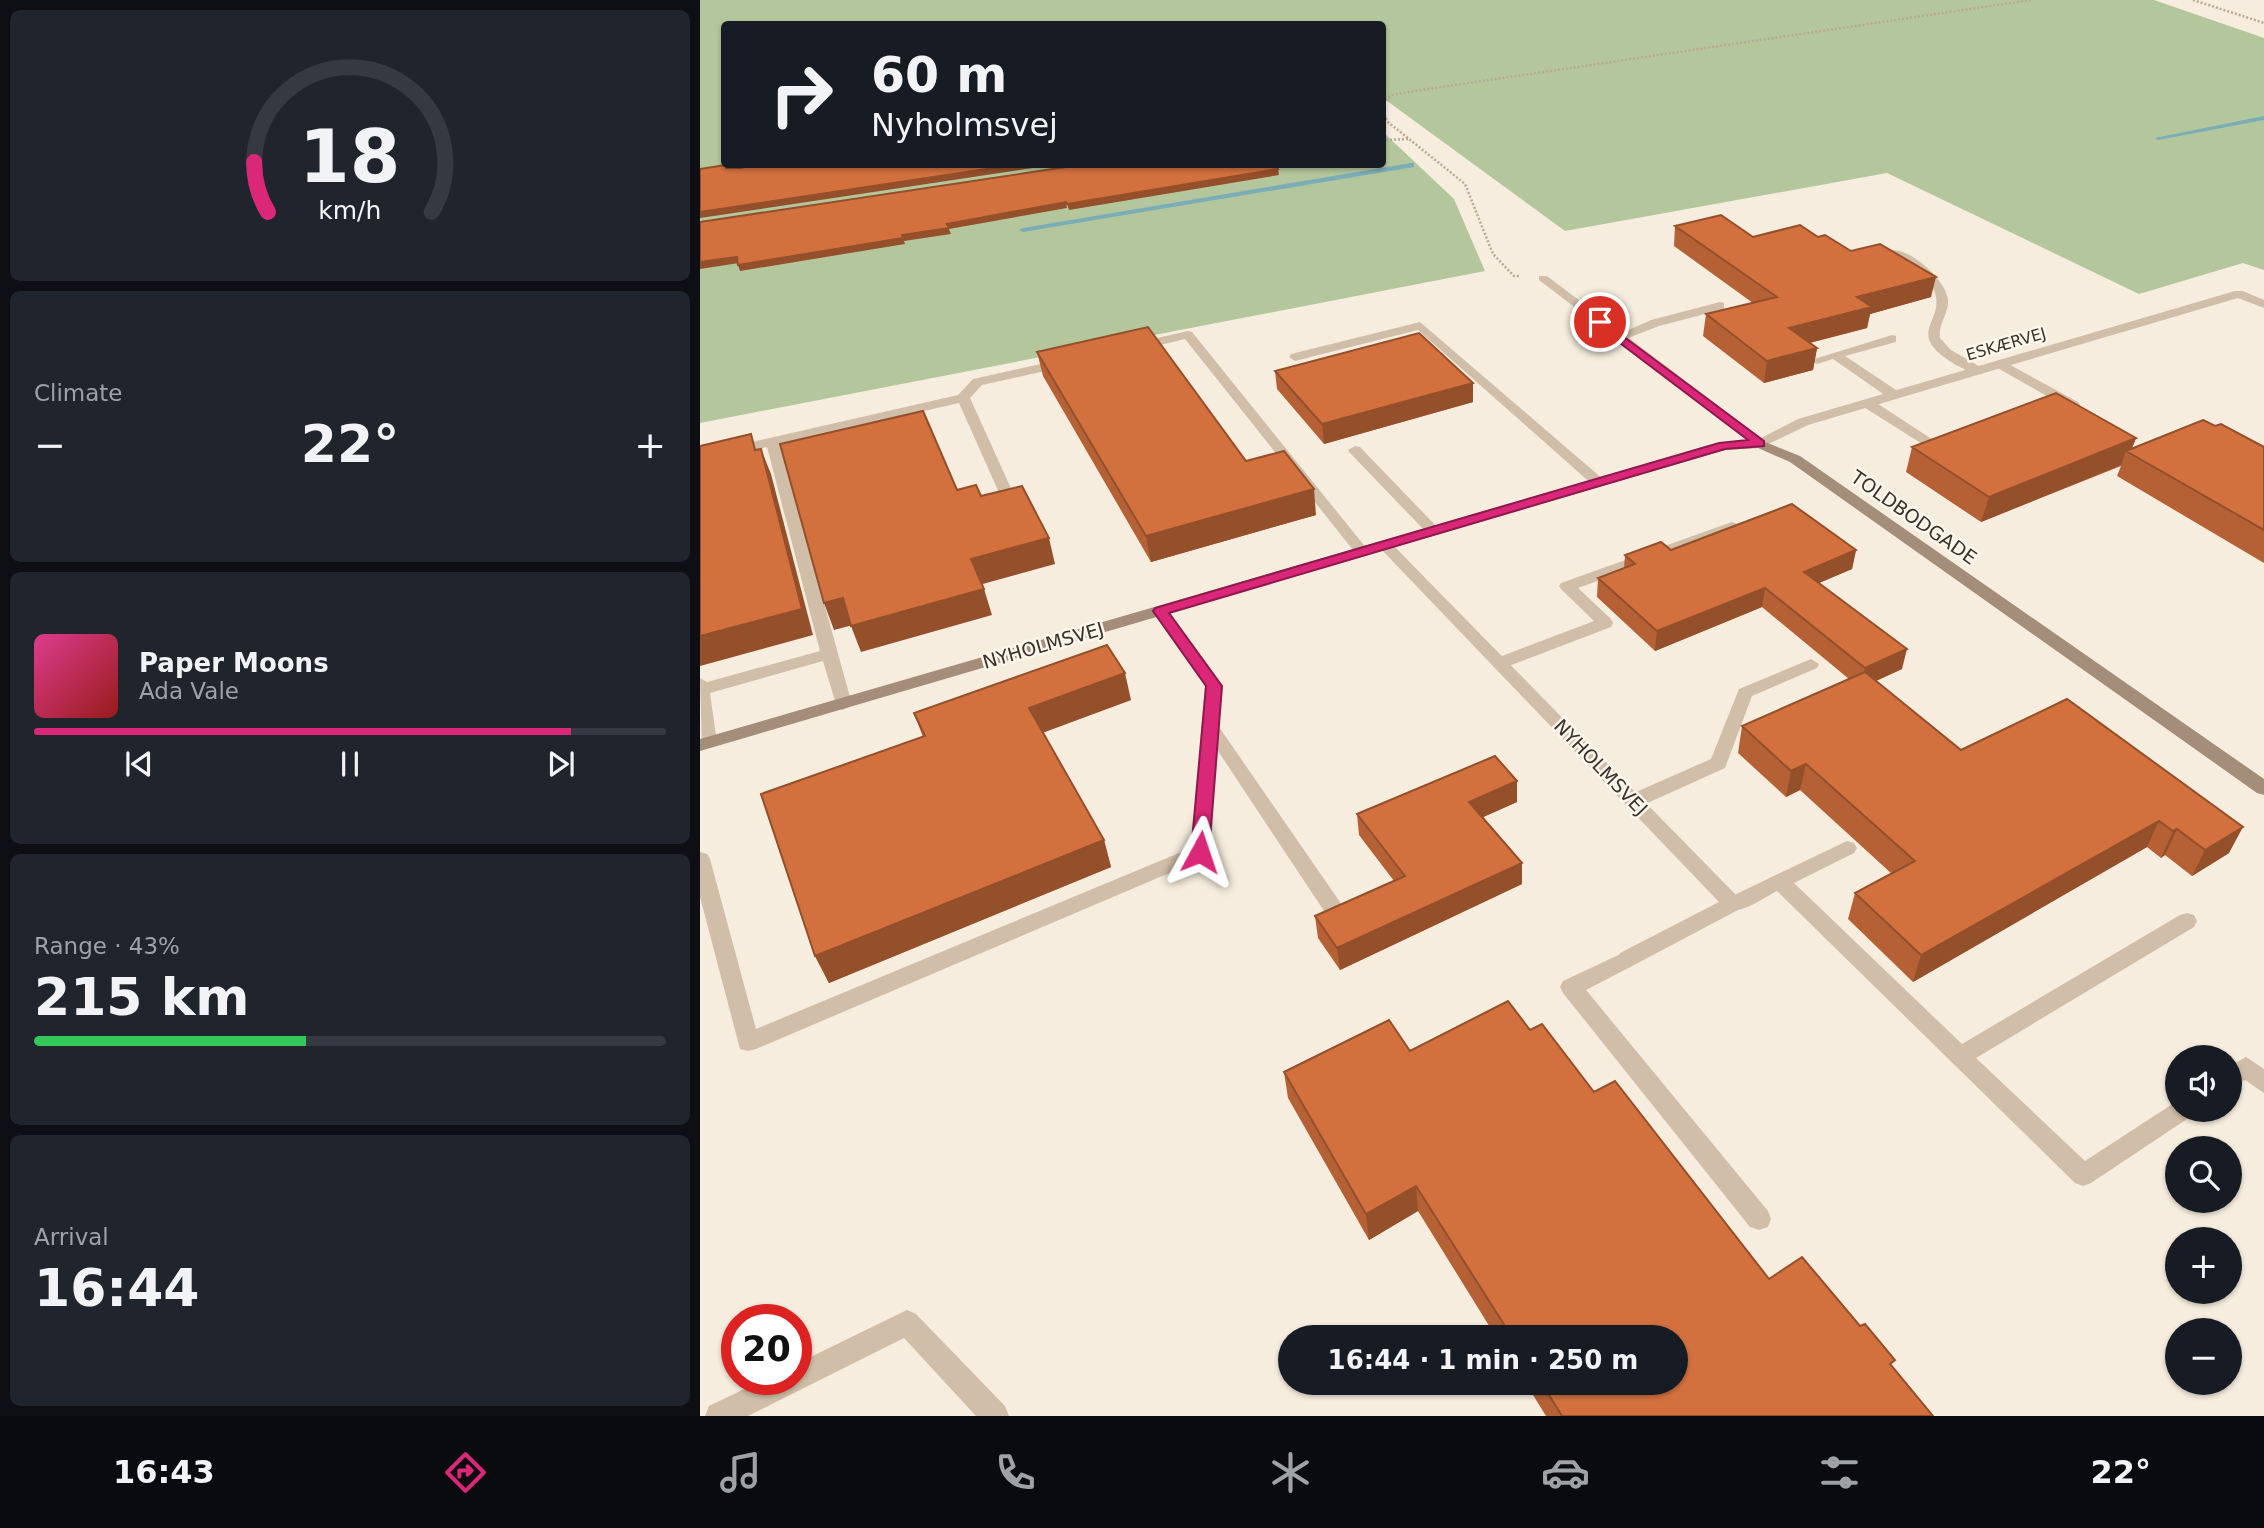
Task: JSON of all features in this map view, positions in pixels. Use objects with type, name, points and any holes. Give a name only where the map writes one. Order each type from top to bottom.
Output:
[{"type":"street","points":[[1896,252],[1923,270],[1940,290],[1943,300],[1933,330],[1935,340],[1942,349],[1977,371]]},
{"type":"street","name":"TOLDBODGADE","points":[[1543,278],[1760,444],[1796,459],[2264,788]]},
{"type":"street","name":"ESKÆRVEJ","points":[[1760,444],[1803,422],[2239,294],[2264,304]]},
{"type":"street","points":[[1619,337],[1655,323],[1720,306]]},
{"type":"street","points":[[1296,357],[1420,326],[1599,482]]},
{"type":"street","points":[[1123,349],[1188,335],[1362,552]]},
{"type":"street","points":[[1817,360],[1892,339]]},
{"type":"street","points":[[1836,355],[1894,395]]},
{"type":"street","points":[[700,458],[963,398],[978,382],[1083,358]]},
{"type":"street","points":[[2001,364],[2085,412]]},
{"type":"street","points":[[963,398],[1007,495]]},
{"type":"street","points":[[1867,403],[1940,449]]},
{"type":"street","points":[[772,441],[843,704]]},
{"type":"street","name":"NYHOLMSVEJ","points":[[704,744],[1724,446],[1760,444]]},
{"type":"street","points":[[1355,450],[1433,531]]},
{"type":"street","points":[[1500,663],[1605,624],[1567,586],[1732,527]]},
{"type":"street","name":"NYHOLMSVEJ","points":[[1385,545],[1734,904]]},
{"type":"street","points":[[700,859],[748,1042],[1200,852],[1214,686],[1160,611]]},
{"type":"street","points":[[700,690],[829,654]]},
{"type":"street","points":[[1634,802],[1719,763],[1745,693],[1811,664]]},
{"type":"street","points":[[700,684],[704,744]]},
{"type":"street","points":[[1211,728],[1335,911]]},
{"type":"street","points":[[1759,1219],[1571,987],[1847,848]]},
{"type":"street","points":[[1779,881],[2082,1175],[2165,1121]]},
{"type":"street","points":[[1960,1056],[2187,921]]},
{"type":"street","points":[[2242,1070],[2246,1067],[2264,1083]]},
{"type":"street","points":[[812,1370],[907,1323],[995,1416]]},
{"type":"street","points":[[719,1416],[761,1395]]},
{"type":"path","points":[[1386,99],[1392,95],[1408,92],[2031,0]]},
{"type":"path","points":[[2193,0],[2264,23]]},
{"type":"path","points":[[1386,118],[1465,184],[1493,254],[1514,276],[1543,278]]},
{"type":"path","points":[[1386,139],[1410,139]]},
{"type":"green space","points":[[700,0],[2154,0],[2264,38],[2264,270],[2243,263],[2139,294],[1887,173],[1565,231],[1386,100],[1386,21],[721,21],[721,168],[754,168],[700,174]]},
{"type":"green space","points":[[1386,135],[1454,199],[1485,271],[700,423],[700,176],[763,168],[1386,168]]},
{"type":"building","points":[[721,166],[726,168],[993,168],[700,212],[700,169]]},
{"type":"building","points":[[1059,168],[1278,169],[1067,204],[1066,202],[947,224],[949,228],[902,235],[903,238],[738,265],[737,257],[700,262],[700,222]]},
{"type":"building","points":[[1721,215],[1753,237],[1800,225],[1818,237],[1825,235],[1851,251],[1880,244],[1936,277],[1857,297],[1872,307],[1789,328],[1817,348],[1767,361],[1706,314],[1777,297],[1675,226]]},
{"type":"building","points":[[1148,327],[1246,461],[1284,451],[1314,489],[1146,536],[1037,352]]},
{"type":"building","points":[[1419,333],[1473,383],[1322,424],[1275,371]]},
{"type":"building","points":[[2056,393],[2136,438],[1989,497],[1912,447]]},
{"type":"building","points":[[923,411],[957,490],[976,485],[981,496],[1022,486],[1049,538],[971,559],[984,589],[851,626],[843,598],[824,603],[780,444]]},
{"type":"building","points":[[2203,420],[2215,426],[2221,424],[2264,447],[2264,530],[2126,451]]},
{"type":"building","points":[[751,434],[755,450],[761,449],[802,609],[700,636],[700,446]]},
{"type":"building","points":[[1792,504],[1856,550],[1804,572],[1907,649],[1865,668],[1765,588],[1657,631],[1598,578],[1635,564],[1625,555],[1661,542],[1671,550]]},
{"type":"building","points":[[1107,645],[1125,673],[1029,708],[1104,840],[815,956],[761,794],[925,736],[914,713]]},
{"type":"building","points":[[1865,672],[1961,750],[2067,699],[2243,827],[2205,850],[2177,829],[2173,831],[2159,821],[1921,955],[1855,893],[1915,861],[1806,764],[1791,771],[1742,726]]},
{"type":"building","points":[[1495,756],[1517,781],[1469,802],[1522,863],[1337,948],[1315,916],[1405,876],[1357,814]]},
{"type":"building","points":[[1508,1001],[1530,1030],[1542,1024],[1594,1092],[1615,1081],[1769,1279],[1802,1257],[1860,1326],[1865,1324],[1895,1360],[1890,1364],[1933,1416],[1562,1416],[1549,1395],[1688,1395],[1688,1325],[1504,1325],[1416,1186],[1366,1214],[1284,1072],[1389,1020],[1410,1051]]},
{"type":"waterway","points":[[2158,138],[2264,118]]},
{"type":"waterway","points":[[1023,230],[1411,165]]},
{"type":"route","points":[[1200,852],[1214,686],[1160,611],[1724,446],[1760,444],[1600,322]]}]
